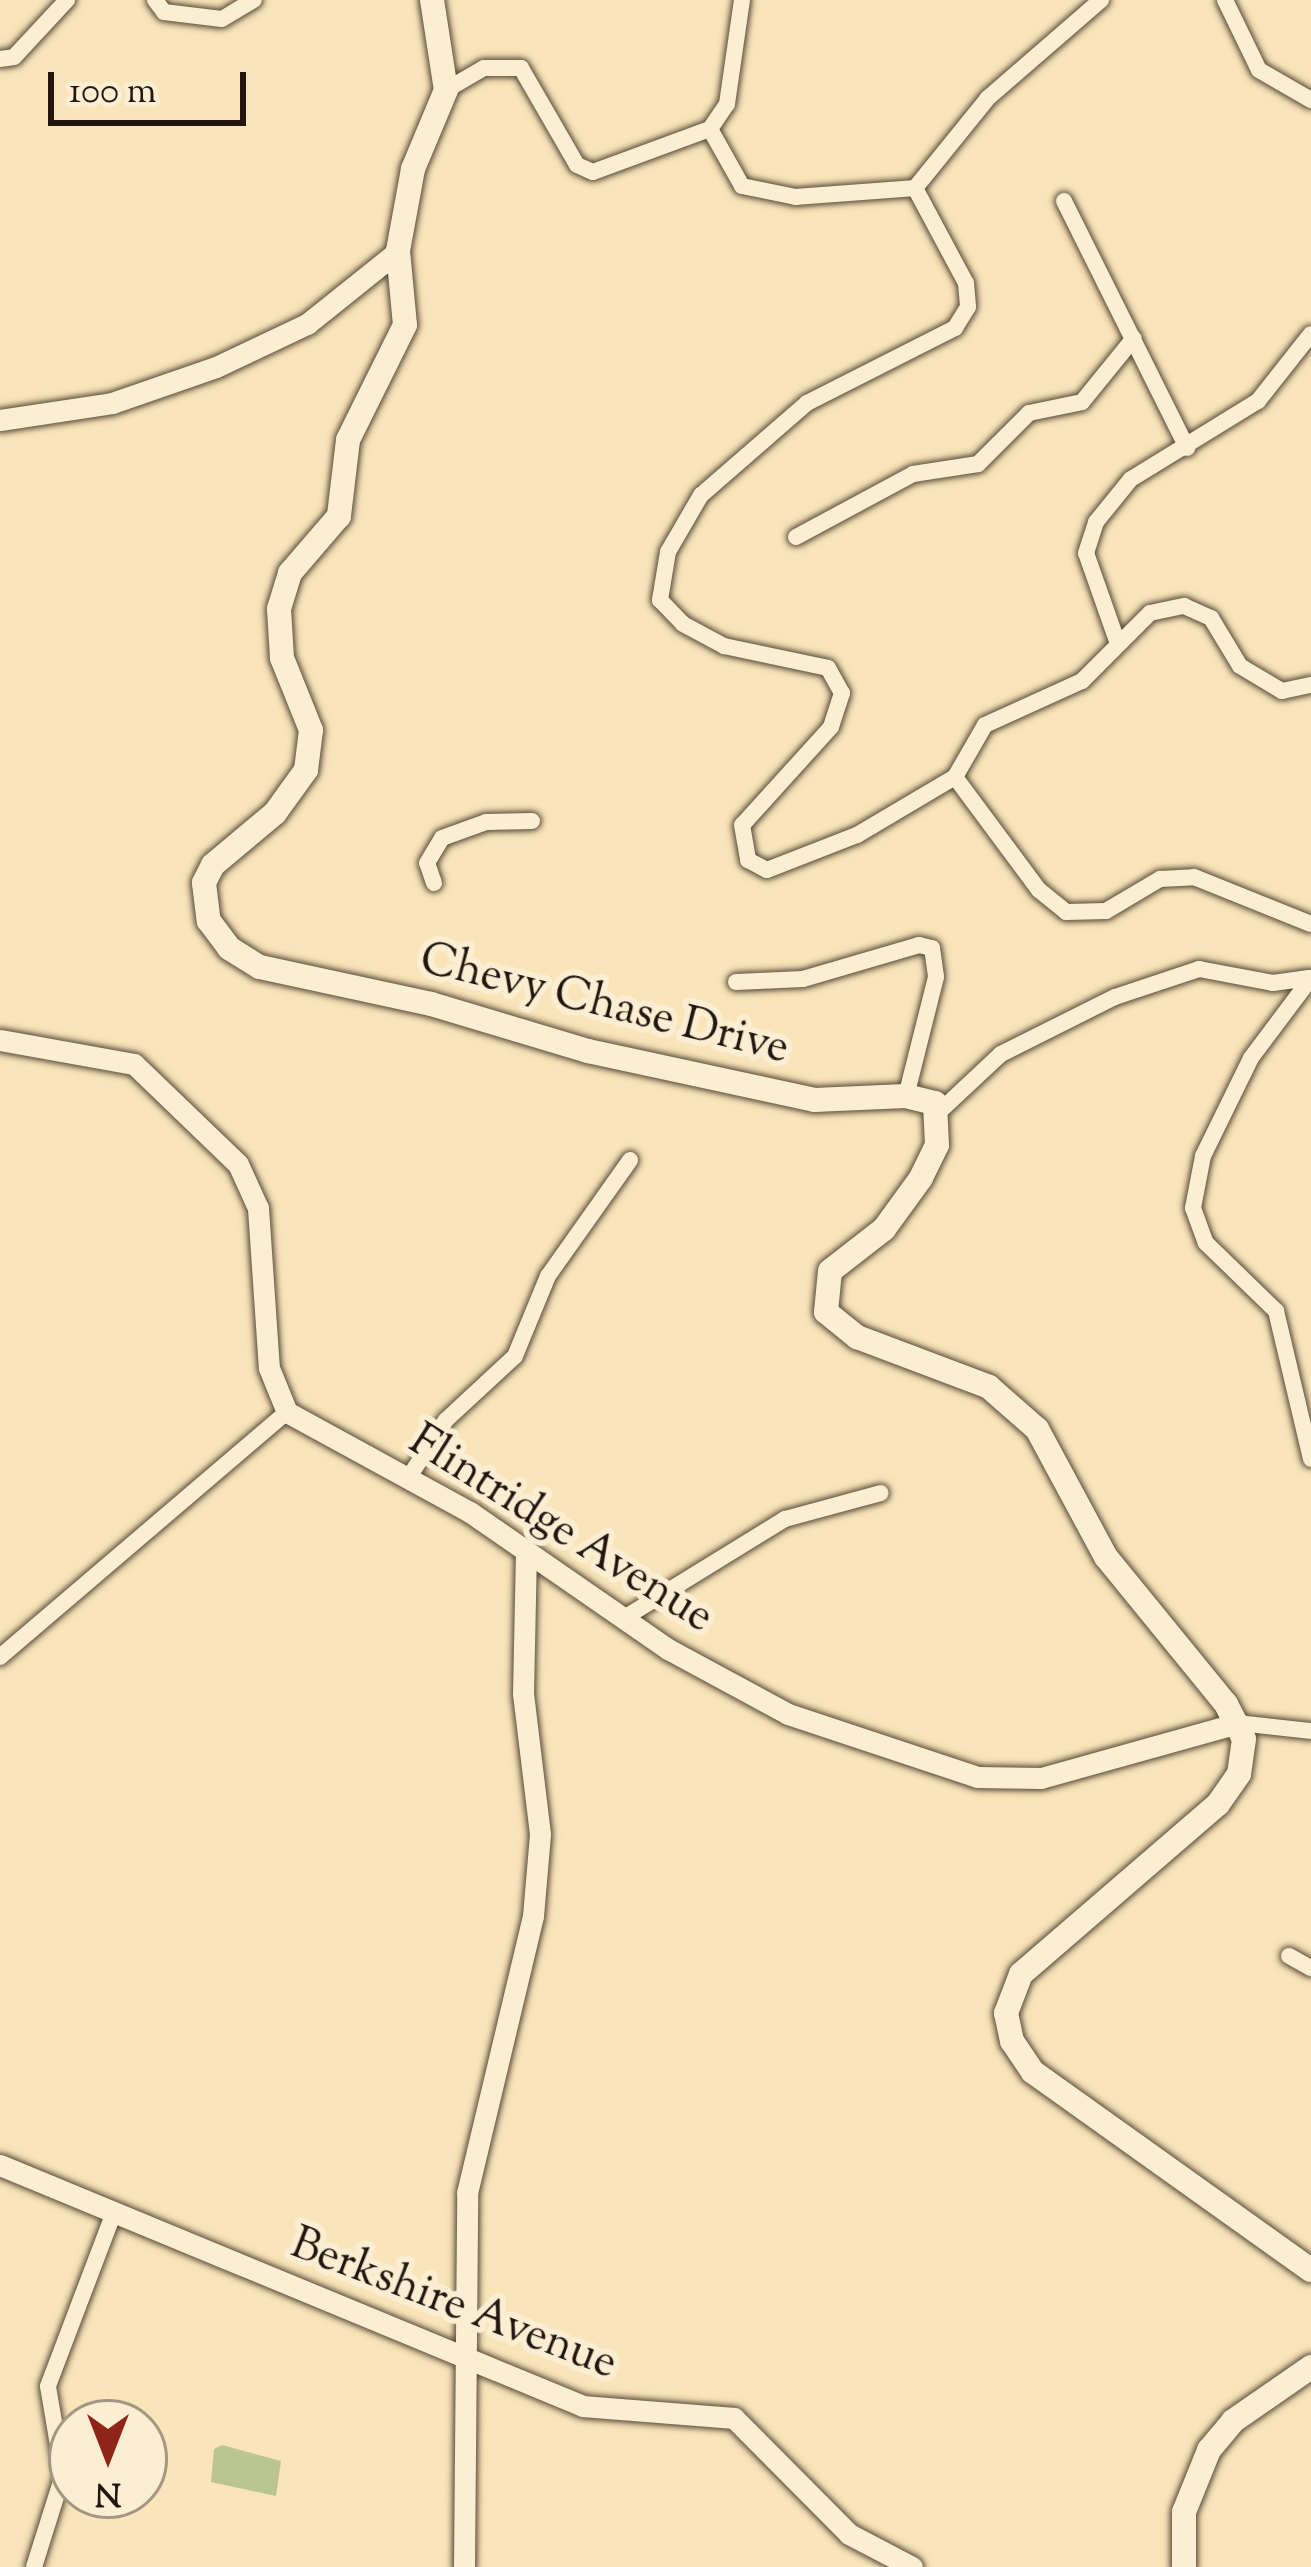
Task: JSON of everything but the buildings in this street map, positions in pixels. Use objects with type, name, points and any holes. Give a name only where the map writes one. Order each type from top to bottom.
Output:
[{"type":"main road","points":[[432,0],[446,90]]},
{"type":"main road","name":"Chevy Chase Drive","points":[[446,90],[413,169],[398,251],[403,290],[399,346],[348,440],[339,516],[290,573],[279,609],[282,658],[310,730],[306,770],[275,813],[213,865],[204,883],[209,921],[229,948],[260,967],[431,1004],[588,1052],[814,1100],[923,1097],[939,1112]]},
{"type":"main road","points":[[939,1112],[937,1144],[904,1205],[830,1271],[826,1312],[857,1337],[988,1388],[1037,1429],[1106,1557],[1238,1723],[1244,1758],[1218,1804],[1021,1974],[1006,2022],[1033,2072],[1311,2270]]},
{"type":"main road","points":[[1184,2567],[1184,2512],[1209,2450],[1233,2421],[1311,2367]]},
{"type":"street","points":[[0,59],[14,57],[67,0]]},
{"type":"street","points":[[155,0],[164,12],[222,19],[254,0]]},
{"type":"street","points":[[446,90],[484,68],[521,68],[577,165],[593,172],[710,129],[727,104],[742,0]]},
{"type":"street","points":[[710,129],[742,185],[796,197],[915,188],[988,98],[1101,0]]},
{"type":"street","points":[[1225,0],[1259,70],[1311,100]]},
{"type":"street","points":[[915,188],[966,283],[968,307],[955,328],[807,403],[700,495],[668,552],[660,600],[683,624],[724,646],[828,668],[842,693],[831,727],[742,825],[748,860],[767,870],[857,835],[955,777],[985,725],[1082,681],[1150,613],[1184,605],[1211,618],[1240,666],[1282,692],[1311,685]]},
{"type":"street","points":[[1064,200],[1187,448]]},
{"type":"street","points":[[0,420],[112,403],[216,368],[307,325],[365,273],[398,251]]},
{"type":"street","points":[[365,273],[403,290]]},
{"type":"street","points":[[1117,641],[1086,554],[1096,522],[1131,479],[1258,401],[1311,334]]},
{"type":"street","points":[[796,537],[913,474],[978,464],[1029,413],[1082,402],[1134,338]]},
{"type":"street","points":[[955,777],[1039,890],[1066,911],[1106,910],[1160,879],[1194,877],[1311,924]]},
{"type":"street","points":[[434,884],[427,863],[442,838],[485,822],[532,821]]},
{"type":"street","points":[[736,982],[803,979],[919,945],[932,948],[936,977],[906,1096]]},
{"type":"street","points":[[939,1112],[1000,1054],[1115,997],[1199,969],[1273,983],[1311,978]]},
{"type":"street","points":[[1311,978],[1251,1058],[1203,1156],[1193,1208],[1206,1243],[1276,1311],[1311,1459]]},
{"type":"street","points":[[0,1040],[134,1064],[238,1165],[258,1208],[269,1368],[287,1412],[0,1657]]},
{"type":"street","points":[[409,1477],[446,1420],[515,1356],[548,1276],[630,1160]]},
{"type":"street","name":"Flintridge Avenue","points":[[287,1412],[409,1477],[624,1618],[788,1714],[977,1777],[1041,1778],[1238,1723],[1311,1731]]},
{"type":"street","points":[[624,1618],[785,1519],[881,1493]]},
{"type":"street","points":[[464,2567],[467,2193],[533,1916],[540,1834],[523,1694],[526,1551]]},
{"type":"street","points":[[1289,1956],[1311,1968]]},
{"type":"street","name":"Berkshire Avenue","points":[[0,2165],[596,2410],[734,2418],[817,2506],[902,2566]]},
{"type":"street","points":[[34,2567],[63,2475],[48,2386],[115,2212]]},
{"type":"green space","points":[[222,2445],[281,2461],[276,2496],[211,2482],[214,2449]]}]
